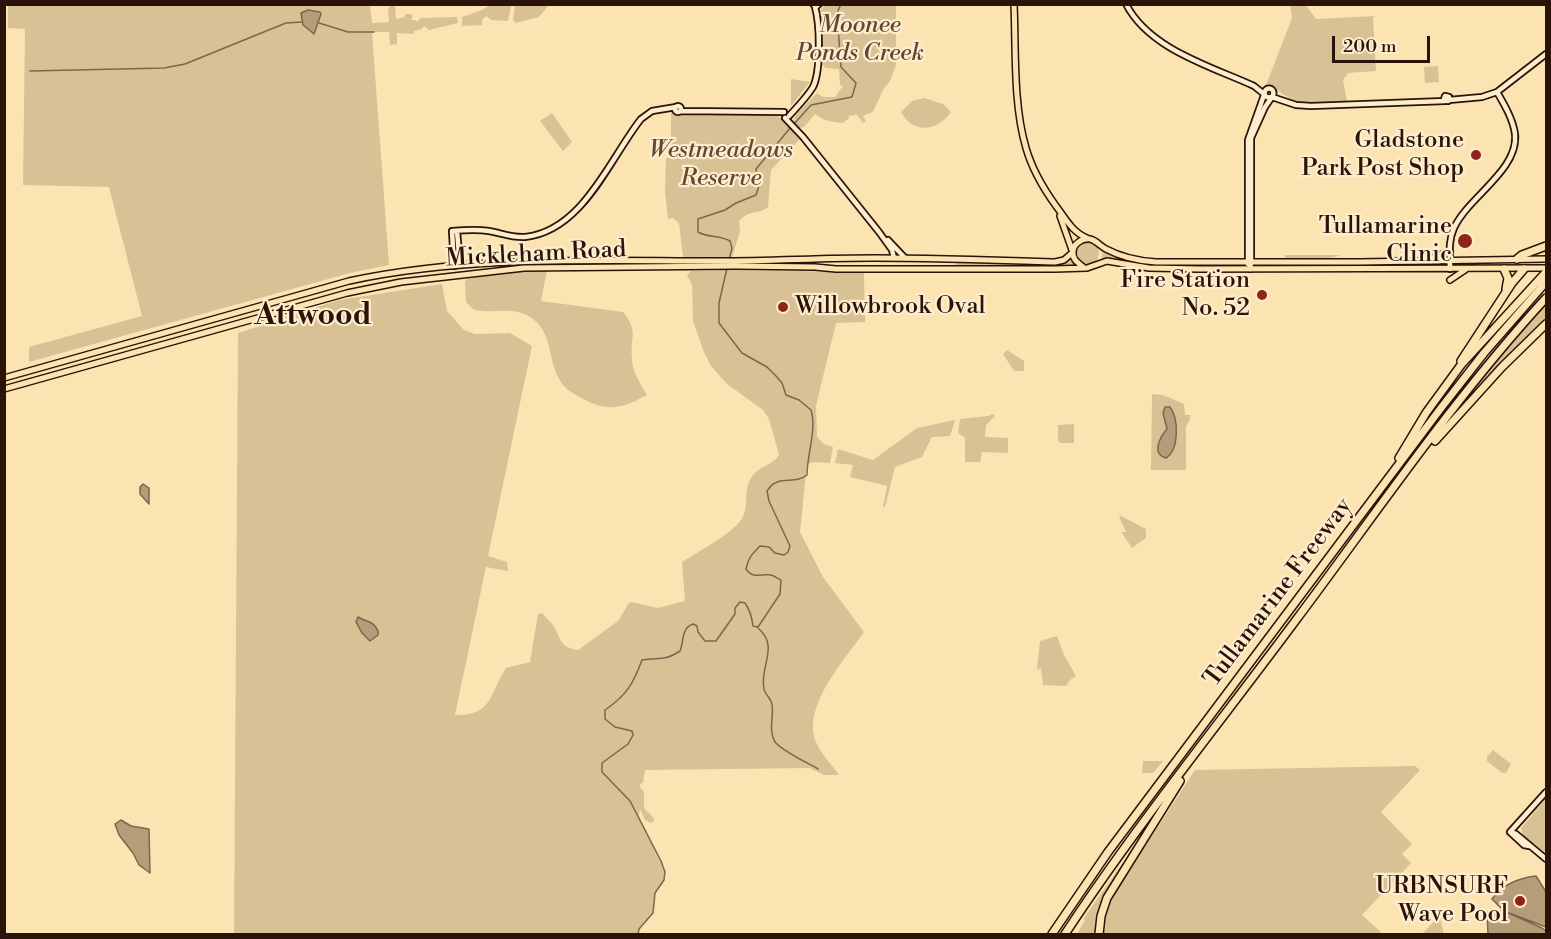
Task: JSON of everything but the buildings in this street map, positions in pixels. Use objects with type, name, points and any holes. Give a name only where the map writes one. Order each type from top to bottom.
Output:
[{"type":"highway","points":[[1536,259],[1546,247]]},
{"type":"highway","points":[[1517,259],[1546,247]]},
{"type":"highway","points":[[1458,369],[1464,354],[1524,268]]},
{"type":"highway","points":[[1504,269],[1508,278],[1506,291]]},
{"type":"highway","points":[[1393,471],[1419,423],[1458,369],[1545,274]]},
{"type":"highway","name":"Tullamarine Freeway","points":[[1052,934],[1095,871],[1393,471],[1545,274]]},
{"type":"highway","name":"Tullamarine Freeway","points":[[1066,934],[1123,850],[1425,447],[1498,354],[1546,298]]},
{"type":"highway","points":[[1425,447],[1435,441],[1502,367],[1546,324]]},
{"type":"highway","points":[[1100,934],[1104,907],[1113,888],[1198,750]]},
{"type":"main road","points":[[1014,4],[1019,110],[1023,139],[1033,167],[1064,224],[1075,260],[1084,268],[1109,261],[1155,268],[1250,270],[1524,268],[1545,274]]},
{"type":"main road","points":[[1054,203],[1074,231],[1106,249],[1126,257],[1149,262],[1546,259]]},
{"type":"main road","points":[[1073,252],[1078,242],[1090,239]]},
{"type":"main road","points":[[1094,266],[1101,255],[1096,243]]},
{"type":"main road","name":"Mickleham Road","points":[[736,264],[842,258],[960,258],[1055,262],[1064,260],[1073,252]]},
{"type":"main road","points":[[836,270],[842,258]]},
{"type":"main road","points":[[896,258],[896,268]]},
{"type":"main road","points":[[929,258],[946,262],[953,268],[960,258]]},
{"type":"main road","points":[[824,259],[834,262],[836,270]]},
{"type":"main road","points":[[1524,268],[1536,259]]},
{"type":"main road","points":[[1536,259],[1545,274]]},
{"type":"main road","name":"Mickleham Road","points":[[4,378],[349,282],[457,265],[525,260],[736,264],[836,270],[1084,268]]},
{"type":"main road","points":[[776,260],[779,267]]},
{"type":"main road","name":"Mickleham Road","points":[[4,389],[159,348],[347,293],[383,285],[533,268],[719,264]]},
{"type":"main road","points":[[457,265],[458,276]]},
{"type":"main road","points":[[1450,280],[1467,269]]},
{"type":"main road","points":[[158,336],[159,348]]},
{"type":"main road","points":[[52,376],[55,364]]},
{"type":"street","points":[[1126,4],[1141,27],[1162,44],[1254,86],[1265,92],[1267,98],[1272,96],[1296,105],[1482,97],[1497,92],[1546,54]]},
{"type":"street","points":[[786,115],[811,90],[816,76],[816,6]]},
{"type":"street","points":[[1250,270],[1251,140],[1265,92]]},
{"type":"street","points":[[1450,269],[1452,234],[1457,222],[1505,165],[1513,152],[1514,128],[1497,92]]},
{"type":"street","points":[[1254,126],[1272,96]]},
{"type":"street","points":[[454,231],[482,230],[524,237],[535,235],[554,226],[586,199],[641,119],[652,111],[666,109],[771,111],[786,115],[791,125],[879,232],[905,258]]},
{"type":"street","points":[[454,231],[459,250],[469,264]]},
{"type":"street","points":[[454,231],[457,265]]},
{"type":"street","points":[[876,258],[887,255],[894,249]]},
{"type":"street","points":[[894,249],[896,258]]},
{"type":"street","points":[[457,265],[459,250]]},
{"type":"street","points":[[1431,261],[1432,258],[1450,251]]},
{"type":"street","points":[[1546,792],[1510,832],[1519,836],[1546,859]]},
{"type":"green space","points":[[8,4],[370,5],[372,23],[389,22],[388,8],[395,4],[396,19],[405,17],[405,14],[413,16],[411,20],[417,22],[421,18],[457,17],[458,23],[429,30],[424,26],[414,31],[414,34],[397,33],[397,44],[390,45],[389,32],[372,32],[389,265],[350,273],[29,362],[29,347],[142,316],[109,187],[23,185],[25,29],[8,28]]},
{"type":"green space","points":[[490,5],[511,5],[508,21],[491,20],[486,16],[482,20],[482,25],[462,26],[462,17]]},
{"type":"green space","points":[[515,5],[549,5],[539,17],[516,23],[513,20]]},
{"type":"green space","name":"Moonee Ponds Creek","points":[[825,5],[896,5],[896,65],[873,112],[863,116],[866,121],[863,123],[857,115],[849,116],[843,123],[828,121],[815,114],[804,127],[800,128],[794,123],[795,115],[817,93],[823,97],[835,97],[843,86],[840,85],[839,69],[826,68],[822,64],[820,16]]},
{"type":"green space","points":[[1290,5],[1306,5],[1316,19],[1375,16],[1373,18],[1376,71],[1348,73],[1343,80],[1347,101],[1301,103],[1266,85],[1292,18]]},
{"type":"green space","points":[[1438,66],[1439,82],[1425,83],[1424,67]]},
{"type":"green space","points":[[791,79],[810,82],[791,106]]},
{"type":"green space","points":[[924,98],[943,104],[951,112],[933,126],[926,128],[912,124],[901,112],[912,101]]},
{"type":"green space","name":"Westmeadows Reserve","points":[[671,112],[677,114],[683,112],[777,115],[800,139],[771,170],[768,207],[746,215],[739,221],[740,231],[732,258],[683,257],[679,223],[673,218],[668,219],[665,191],[666,158],[671,157]]},
{"type":"green space","points":[[552,113],[572,142],[563,151],[540,121]]},
{"type":"green space","points":[[1087,241],[1095,245],[1099,253],[1095,261],[1087,265],[1079,261],[1075,253],[1079,245]]},
{"type":"green space","points":[[1103,250],[1184,267],[1157,267],[1110,259],[1101,260]]},
{"type":"green space","points":[[1285,255],[1340,255],[1314,259],[1285,258]]},
{"type":"green space","points":[[1071,256],[1074,265],[955,265],[959,261],[1055,263]]},
{"type":"green space","points":[[523,270],[547,270],[541,301],[623,312],[631,325],[633,335],[633,368],[647,395],[629,404],[612,407],[596,405],[588,401],[564,386],[555,369],[544,332],[533,319],[519,312],[474,310],[466,302],[465,282],[467,279]]},
{"type":"green space","points":[[691,271],[864,272],[865,322],[836,323],[816,406],[817,437],[824,444],[833,447],[830,463],[807,464],[800,532],[823,577],[864,632],[827,685],[814,715],[813,730],[817,744],[839,775],[824,775],[810,768],[645,770],[640,787],[644,792],[644,808],[654,821],[651,823],[645,820],[640,809],[639,816],[665,872],[664,880],[655,893],[653,913],[639,929],[638,934],[234,934],[238,333],[339,300],[442,284],[447,311],[464,330],[475,334],[510,333],[532,346],[488,556],[507,562],[508,571],[486,567],[455,715],[467,714],[477,712],[488,702],[506,668],[530,662],[538,614],[542,613],[552,624],[565,646],[578,650],[618,621],[629,603],[658,608],[685,601],[682,562],[726,534],[741,521],[751,478],[779,455],[769,419],[763,410],[727,384],[711,366],[693,321],[692,285],[687,275]]},
{"type":"green space","points":[[1546,303],[1546,321],[1483,383],[1456,414],[1496,360]]},
{"type":"green space","points":[[1007,350],[1024,361],[1024,371],[1014,371],[1003,354]]},
{"type":"green space","points":[[1152,394],[1163,395],[1184,404],[1185,415],[1190,415],[1186,427],[1186,470],[1151,470]]},
{"type":"green space","points":[[993,414],[995,416],[986,425],[985,437],[1008,438],[1008,453],[982,452],[980,462],[965,462],[965,438],[958,433],[960,419]]},
{"type":"green space","points":[[955,420],[950,436],[932,437],[922,457],[895,467],[885,507],[883,507],[887,486],[850,477],[853,465],[835,463],[838,449],[873,460],[917,428]]},
{"type":"green space","points":[[1074,424],[1074,443],[1058,441],[1058,425]]},
{"type":"green space","points":[[1119,517],[1146,529],[1146,538],[1132,548],[1121,532],[1126,532]]},
{"type":"green space","points":[[1057,636],[1064,655],[1076,676],[1066,686],[1043,685],[1041,668],[1037,670],[1040,641]]},
{"type":"green space","points":[[1493,750],[1511,764],[1506,773],[1502,773],[1487,761],[1487,757]]},
{"type":"green space","points":[[1143,761],[1163,761],[1153,773],[1142,773]]},
{"type":"green space","points":[[1415,766],[1420,770],[1381,812],[1412,844],[1402,854],[1411,863],[1362,915],[1383,934],[1103,934],[1107,909],[1114,894],[1195,770]]},
{"type":"green space","points":[[1546,799],[1546,853],[1523,836],[1521,828]]},
{"type":"green space","points":[[1135,846],[1115,877],[1099,910],[1096,934],[1077,934],[1085,920],[1083,919]]},
{"type":"green space","points":[[1444,913],[1440,918],[1444,934],[1422,934]]},
{"type":"shaded area","points":[[308,10],[321,14],[314,34],[303,25],[301,13]]},
{"type":"shaded area","points":[[1165,407],[1170,407],[1173,412],[1176,426],[1175,442],[1166,458],[1161,456],[1158,449],[1167,429],[1163,413]]},
{"type":"shaded area","points":[[143,484],[149,488],[149,504],[140,494],[140,487]]},
{"type":"shaded area","points":[[358,617],[374,625],[378,635],[370,641],[356,622]]},
{"type":"shaded area","points":[[121,820],[131,826],[149,829],[150,873],[139,865],[119,835],[115,824]]},
{"type":"shaded area","name":"URBNSURF Wave Pool","points":[[1536,876],[1546,892],[1546,927],[1504,911],[1492,899],[1501,889],[1511,883]]},
{"type":"shaded area","name":"URBNSURF Wave Pool","points":[[1504,911],[1542,928],[1546,934],[1488,934],[1487,912]]},
{"type":"waterway","name":"Moonee Ponds Creek","points":[[794,124],[811,105],[852,97],[856,83],[841,67],[837,13],[841,4]]},
{"type":"waterway","points":[[30,71],[164,68],[185,64],[286,23],[302,22]]},
{"type":"waterway","points":[[319,23],[348,32],[374,32]]},
{"type":"waterway","name":"Moonee Ponds Creek","points":[[729,260],[732,248],[730,241],[698,232],[698,219],[725,210],[756,195],[759,186],[756,169],[791,127]]},
{"type":"waterway","name":"Moonee Ponds Creek","points":[[638,934],[639,929],[653,913],[655,893],[664,880],[665,872],[630,801],[602,772],[602,763],[628,744],[633,735],[632,731],[615,727],[605,719],[605,710],[628,688],[642,660],[665,658],[680,651],[686,629],[689,626],[693,624],[697,626],[698,632],[705,641],[716,641],[735,614],[735,608],[740,602],[745,603],[753,626],[758,627],[780,594],[781,580],[771,575],[752,574],[746,569],[748,562],[760,546],[769,547],[775,553],[784,555],[790,546],[769,501],[767,491],[776,482],[797,480],[807,475],[813,426],[811,410],[799,400],[786,395],[782,383],[776,376],[767,367],[742,353],[719,323],[719,303],[727,268]]},
{"type":"waterway","points":[[758,628],[768,642],[763,681],[765,691],[772,703],[772,728],[775,742],[795,757],[818,769]]},
{"type":"place","name":"Gladstone Park Post Shop","points":[[1476,155]]},
{"type":"place","name":"Tullamarine Clinic","points":[[1465,241]]},
{"type":"place","name":"Fire Station No. 52","points":[[1262,295]]},
{"type":"place","name":"Willowbrook Oval","points":[[783,307]]},
{"type":"place","name":"URBNSURF Wave Pool","points":[[1520,901]]},
{"type":"district","name":"Attwood","points":[[313,317]]}]
